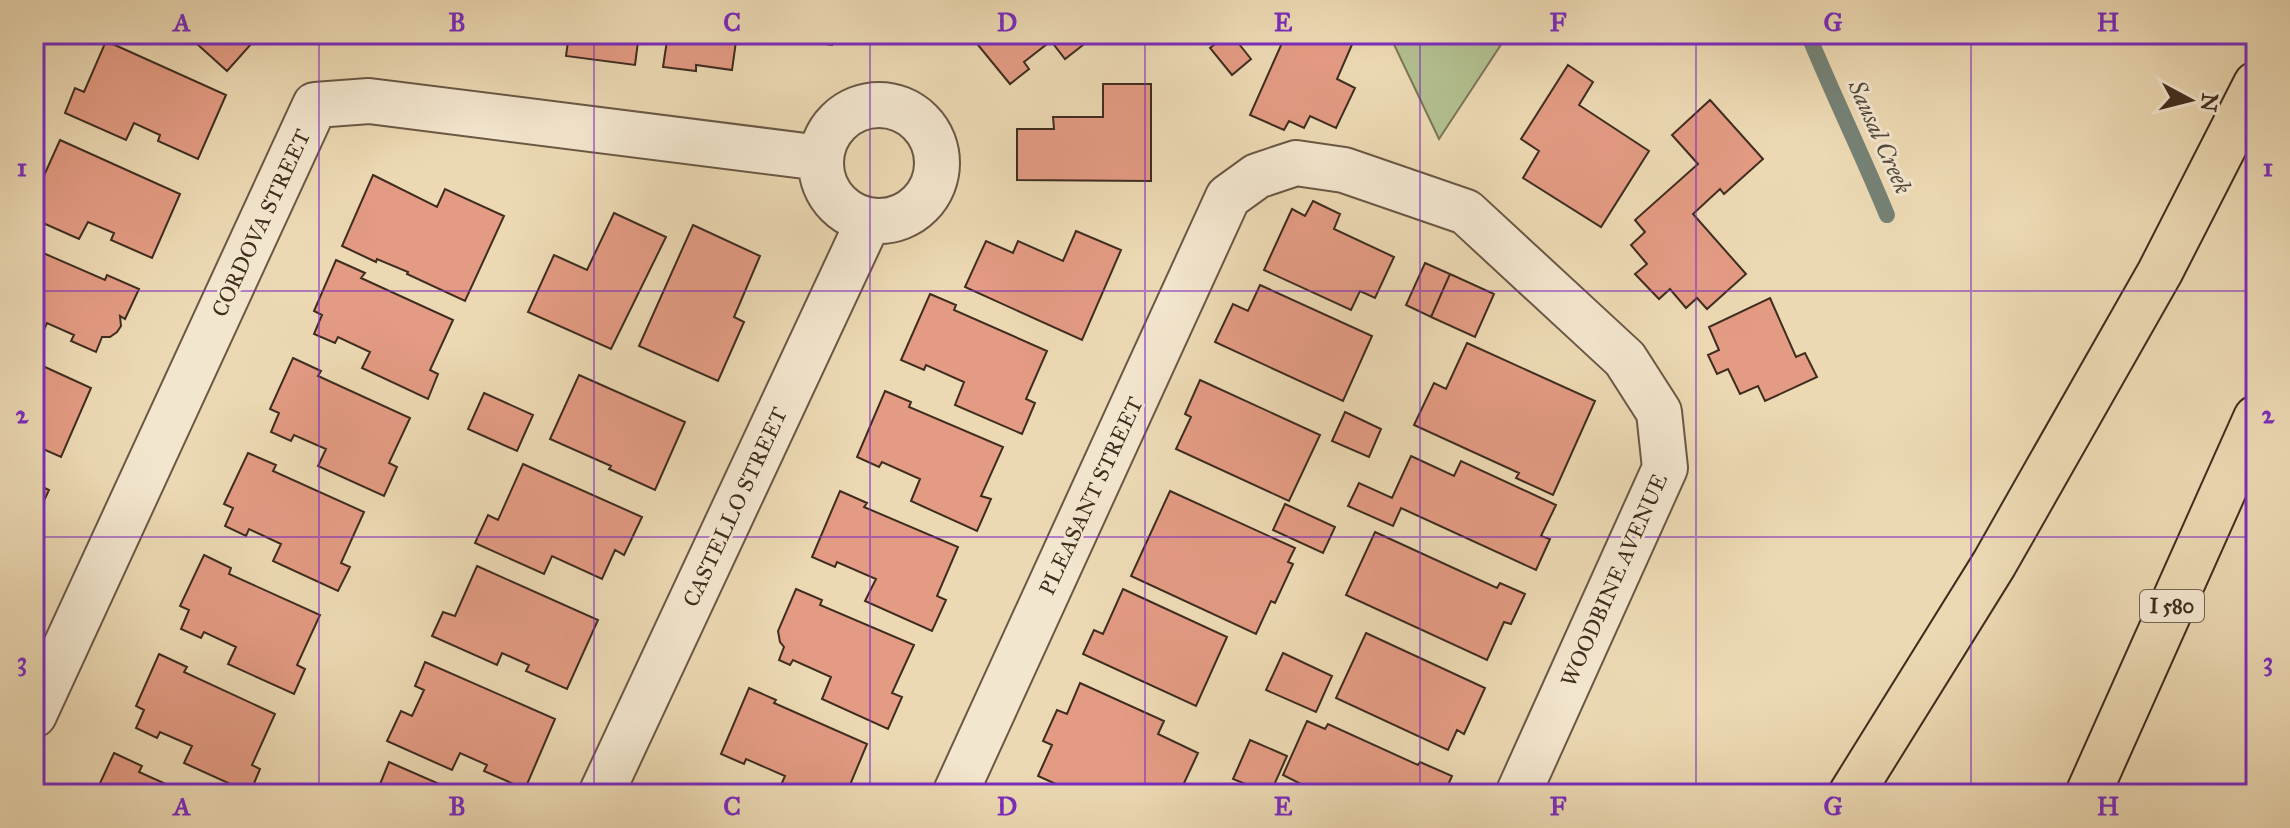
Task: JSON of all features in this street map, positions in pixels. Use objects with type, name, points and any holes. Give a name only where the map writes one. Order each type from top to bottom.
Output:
[{"type":"highway","points":[[1851,794],[2026,508],[2160,272],[2256,84]]},
{"type":"highway","name":"I 580","points":[[2088,794],[2256,418]]},
{"type":"street","name":"CORDOVA STREET","points":[[34,715],[315,105],[369,101],[821,158]]},
{"type":"street","points":[[872,104],[892,105],[910,113],[925,127],[934,144],[937,164],[933,183],[923,201],[908,213],[889,221],[869,220],[853,215],[839,205],[828,191],[822,176],[821,158],[826,138],[837,122],[853,110],[872,104]]},
{"type":"street","name":"WOODBINE AVENUE","points":[[1228,197],[1257,176],[1296,163],[1344,170],[1466,212],[1625,359],[1659,412],[1665,468],[1518,794]]},
{"type":"street","name":"PLEASANT STREET","points":[[955,794],[1228,197]]},
{"type":"street","name":"CASTELLO STREET","points":[[601,794],[869,220]]},
{"type":"green space","points":[[1389,34],[1508,34],[1439,139]]},
{"type":"building","points":[[186,34],[260,34],[227,71]]},
{"type":"building","points":[[462,34],[543,34],[543,41],[497,37],[496,42],[462,38]]},
{"type":"building","points":[[569,34],[639,34],[635,65],[566,56]]},
{"type":"building","points":[[668,34],[737,34],[732,70],[696,65],[696,71],[663,67]]},
{"type":"building","points":[[761,34],[833,34],[832,45]]},
{"type":"building","points":[[969,34],[1097,34],[1065,59],[1051,41],[1024,62],[1029,69],[1010,84]]},
{"type":"building","points":[[1228,34],[1251,59],[1232,75],[1210,48]]},
{"type":"building","points":[[1286,34],[1342,34],[1354,40],[1337,79],[1355,88],[1336,128],[1310,116],[1304,128],[1289,121],[1284,130],[1250,115]]},
{"type":"building","points":[[106,41],[226,95],[198,159],[158,141],[160,135],[134,123],[126,140],[65,113],[75,88],[84,92]]},
{"type":"building","points":[[1568,65],[1593,82],[1579,105],[1649,151],[1601,227],[1523,178],[1539,151],[1521,139]]},
{"type":"building","points":[[1103,84],[1151,84],[1151,181],[1017,180],[1017,129],[1054,129],[1053,117],[1103,117]]},
{"type":"building","points":[[1710,100],[1763,159],[1724,194],[1720,189],[1693,214],[1746,274],[1707,309],[1697,298],[1686,308],[1670,289],[1659,299],[1635,274],[1647,264],[1631,245],[1645,232],[1635,220],[1698,164],[1672,135]]},
{"type":"building","points":[[60,140],[180,194],[152,258],[111,240],[114,233],[88,222],[79,239],[34,219],[34,190],[37,191]]},
{"type":"building","points":[[373,175],[437,207],[445,189],[504,216],[465,301],[408,272],[377,259],[376,262],[342,246]]},
{"type":"building","points":[[1313,201],[1340,214],[1334,229],[1394,257],[1375,298],[1360,291],[1351,310],[1264,270],[1292,209],[1305,216]]},
{"type":"building","points":[[614,213],[666,237],[611,349],[528,312],[554,255],[587,270]]},
{"type":"building","points":[[693,225],[760,256],[734,317],[744,322],[718,381],[639,346]]},
{"type":"building","points":[[1076,231],[1121,250],[1082,340],[965,287],[986,241],[1013,253],[1018,241],[1063,261]]},
{"type":"building","points":[[34,249],[105,280],[107,275],[139,289],[125,319],[120,316],[121,326],[117,332],[110,337],[102,337],[96,352],[71,341],[74,335],[47,323],[39,341],[34,339]]},
{"type":"building","points":[[336,260],[365,273],[361,278],[453,320],[430,370],[438,374],[428,399],[362,368],[370,352],[338,337],[335,343],[314,334],[322,315],[314,311]]},
{"type":"building","points":[[1425,263],[1450,274],[1431,317],[1406,305]]},
{"type":"building","points":[[1450,274],[1494,294],[1475,337],[1431,317]]},
{"type":"building","points":[[1260,285],[1372,336],[1343,401],[1215,342],[1233,304],[1248,311]]},
{"type":"building","points":[[930,294],[956,305],[954,310],[1047,351],[1026,399],[1035,403],[1022,434],[955,405],[964,382],[926,365],[924,370],[901,360]]},
{"type":"building","points":[[1770,298],[1796,357],[1805,353],[1817,377],[1765,401],[1758,386],[1740,394],[1728,369],[1717,374],[1708,355],[1719,350],[1709,327]]},
{"type":"building","points":[[1467,343],[1595,401],[1553,495],[1516,478],[1519,473],[1414,425],[1434,383],[1446,389]]},
{"type":"building","points":[[293,358],[321,371],[318,376],[410,418],[389,463],[397,467],[384,496],[318,466],[326,449],[294,435],[291,441],[271,432],[279,413],[270,409]]},
{"type":"building","points":[[34,362],[91,388],[61,457],[34,445]]},
{"type":"building","points":[[579,375],[685,422],[655,490],[550,439]]},
{"type":"building","points":[[1200,380],[1320,435],[1289,501],[1176,449],[1191,417],[1185,414]]},
{"type":"building","points":[[885,391],[911,402],[909,407],[1003,447],[981,496],[991,499],[977,531],[911,501],[920,479],[882,462],[879,467],[857,457]]},
{"type":"building","points":[[484,393],[533,415],[517,451],[468,429]]},
{"type":"building","points":[[1345,412],[1381,429],[1369,457],[1332,441]]},
{"type":"building","points":[[248,453],[276,465],[273,471],[364,512],[341,563],[350,567],[338,591],[273,561],[281,544],[249,529],[246,536],[225,526],[233,508],[224,504]]},
{"type":"building","points":[[1411,456],[1454,476],[1461,461],[1556,505],[1541,536],[1550,539],[1536,570],[1401,508],[1393,526],[1348,506],[1359,483],[1392,498]]},
{"type":"building","points":[[523,464],[642,517],[624,555],[615,550],[602,579],[552,556],[544,574],[475,543],[488,515],[498,520]]},
{"type":"building","points":[[34,483],[49,490],[34,522]]},
{"type":"building","points":[[840,491],[867,503],[864,507],[958,547],[937,596],[946,600],[932,631],[865,601],[876,579],[837,562],[835,567],[812,557]]},
{"type":"building","points":[[1170,491],[1295,548],[1288,562],[1293,564],[1256,634],[1131,576]]},
{"type":"building","points":[[1285,504],[1335,527],[1323,553],[1273,530]]},
{"type":"building","points":[[1375,532],[1497,588],[1500,583],[1525,594],[1511,624],[1504,622],[1487,660],[1346,595]]},
{"type":"building","points":[[204,555],[231,568],[229,574],[320,615],[297,665],[305,669],[294,694],[228,664],[236,647],[204,632],[201,638],[181,629],[189,610],[180,606]]},
{"type":"building","points":[[477,566],[598,620],[567,689],[526,671],[529,665],[502,653],[497,665],[432,636],[443,612],[455,616]]},
{"type":"building","points":[[796,589],[822,600],[820,605],[914,645],[892,693],[902,697],[888,729],[822,699],[831,677],[793,660],[790,665],[779,660],[784,647],[778,631]]},
{"type":"building","points":[[1123,589],[1227,637],[1196,706],[1083,654],[1094,630],[1103,634]]},
{"type":"building","points":[[1366,633],[1485,688],[1464,734],[1457,730],[1448,750],[1336,698]]},
{"type":"building","points":[[1283,653],[1332,676],[1316,712],[1266,690]]},
{"type":"building","points":[[159,654],[187,667],[184,672],[275,714],[252,765],[260,769],[250,793],[184,763],[192,746],[160,732],[157,738],[136,728],[144,710],[136,706]]},
{"type":"building","points":[[425,662],[555,719],[525,789],[484,771],[487,765],[460,753],[452,770],[387,741],[401,711],[412,716],[424,690],[415,686]]},
{"type":"building","points":[[1080,683],[1164,721],[1158,734],[1198,753],[1179,794],[1078,794],[1038,776],[1052,745],[1043,741],[1057,710],[1067,714]]},
{"type":"building","points":[[749,688],[776,700],[774,703],[867,744],[847,792],[851,794],[777,794],[785,776],[746,759],[744,764],[721,754]]},
{"type":"building","points":[[1307,721],[1325,729],[1328,724],[1418,765],[1420,762],[1452,776],[1444,794],[1320,794],[1300,785],[1283,775]]},
{"type":"building","points":[[1250,740],[1287,756],[1270,794],[1233,779]]},
{"type":"building","points":[[114,753],[142,766],[139,772],[188,794],[95,794]]},
{"type":"building","points":[[389,762],[462,794],[376,794]]},
{"type":"waterway","name":"Sausal Creek","points":[[1808,34],[1887,215]]}]
